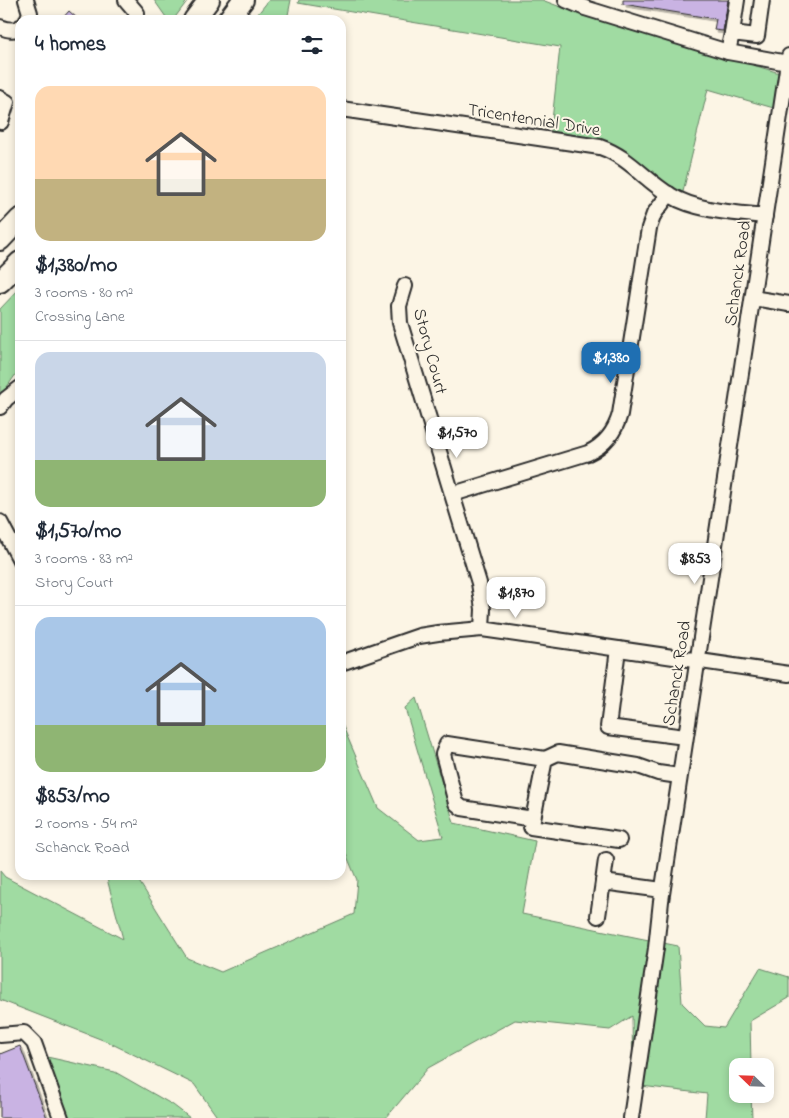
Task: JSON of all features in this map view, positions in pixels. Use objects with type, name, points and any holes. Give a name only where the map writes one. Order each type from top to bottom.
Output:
[{"type":"highway","points":[[198,15],[209,0]]},
{"type":"highway","points":[[232,15],[243,0]]},
{"type":"highway","points":[[0,240],[15,224]]},
{"type":"highway","points":[[0,282],[15,267]]},
{"type":"street","points":[[126,0],[138,15]]},
{"type":"street","points":[[566,0],[585,8],[728,52],[788,60]]},
{"type":"street","points":[[728,52],[737,0]]},
{"type":"street","points":[[732,33],[756,36],[762,0]]},
{"type":"street","points":[[0,27],[7,30],[15,29]]},
{"type":"street","name":"Schanck Road","points":[[631,1118],[656,948],[662,890],[788,60]]},
{"type":"street","points":[[0,98],[7,102],[1,122]]},
{"type":"street","name":"Tricentennial Drive","points":[[346,110],[600,147],[621,156],[669,194],[689,205],[764,216]]},
{"type":"street","points":[[453,494],[588,453],[612,434],[620,414],[649,228],[654,214],[669,194]]},
{"type":"street","name":"Story Court","points":[[405,286],[399,306],[400,323],[479,583],[483,609],[482,629]]},
{"type":"street","points":[[753,298],[789,304]]},
{"type":"street","points":[[0,407],[15,392]]},
{"type":"street","points":[[0,522],[15,550]]},
{"type":"street","points":[[346,661],[419,636],[482,629],[789,674]]},
{"type":"street","points":[[618,649],[608,727],[685,737]]},
{"type":"street","points":[[533,819],[462,808],[456,803],[443,754],[447,744],[545,759],[558,753],[638,766],[658,773],[679,776]]},
{"type":"street","points":[[545,759],[531,827],[619,840]]},
{"type":"street","points":[[598,916],[606,860]]},
{"type":"street","points":[[603,882],[662,890]]},
{"type":"street","points":[[0,1035],[24,1033],[34,1043],[61,1118]]},
{"type":"green space","points":[[154,0],[188,0],[177,15],[164,15]]},
{"type":"green space","points":[[269,0],[291,0],[288,15],[257,15]]},
{"type":"green space","points":[[299,0],[542,0],[566,9],[783,74],[777,109],[708,89],[681,200],[613,152],[550,139],[560,47],[298,3]]},
{"type":"green space","points":[[15,293],[15,375],[0,397],[0,309]]},
{"type":"green space","points":[[416,698],[454,823],[535,841],[522,914],[678,946],[682,1003],[705,1026],[724,1028],[760,968],[789,977],[789,998],[750,1021],[751,1058],[729,1058],[729,1103],[751,1103],[752,1118],[705,1118],[707,1094],[633,1085],[632,1016],[610,1030],[515,1020],[428,1068],[386,1118],[218,1118],[194,1084],[108,1042],[0,1000],[0,871],[5,877],[123,939],[107,880],[138,880],[187,958],[221,972],[354,914],[357,880],[346,854],[346,734],[378,808],[419,840],[443,837],[405,708]]},
{"type":"green space","points":[[47,1057],[115,1072],[173,1105],[190,1118],[68,1118]]},
{"type":"building","points":[[623,0],[728,0],[723,31],[714,30],[716,19],[623,4]]},
{"type":"building","points":[[69,11],[73,15],[65,15]]},
{"type":"building","points":[[20,1046],[47,1118],[0,1118],[0,1054]]}]
